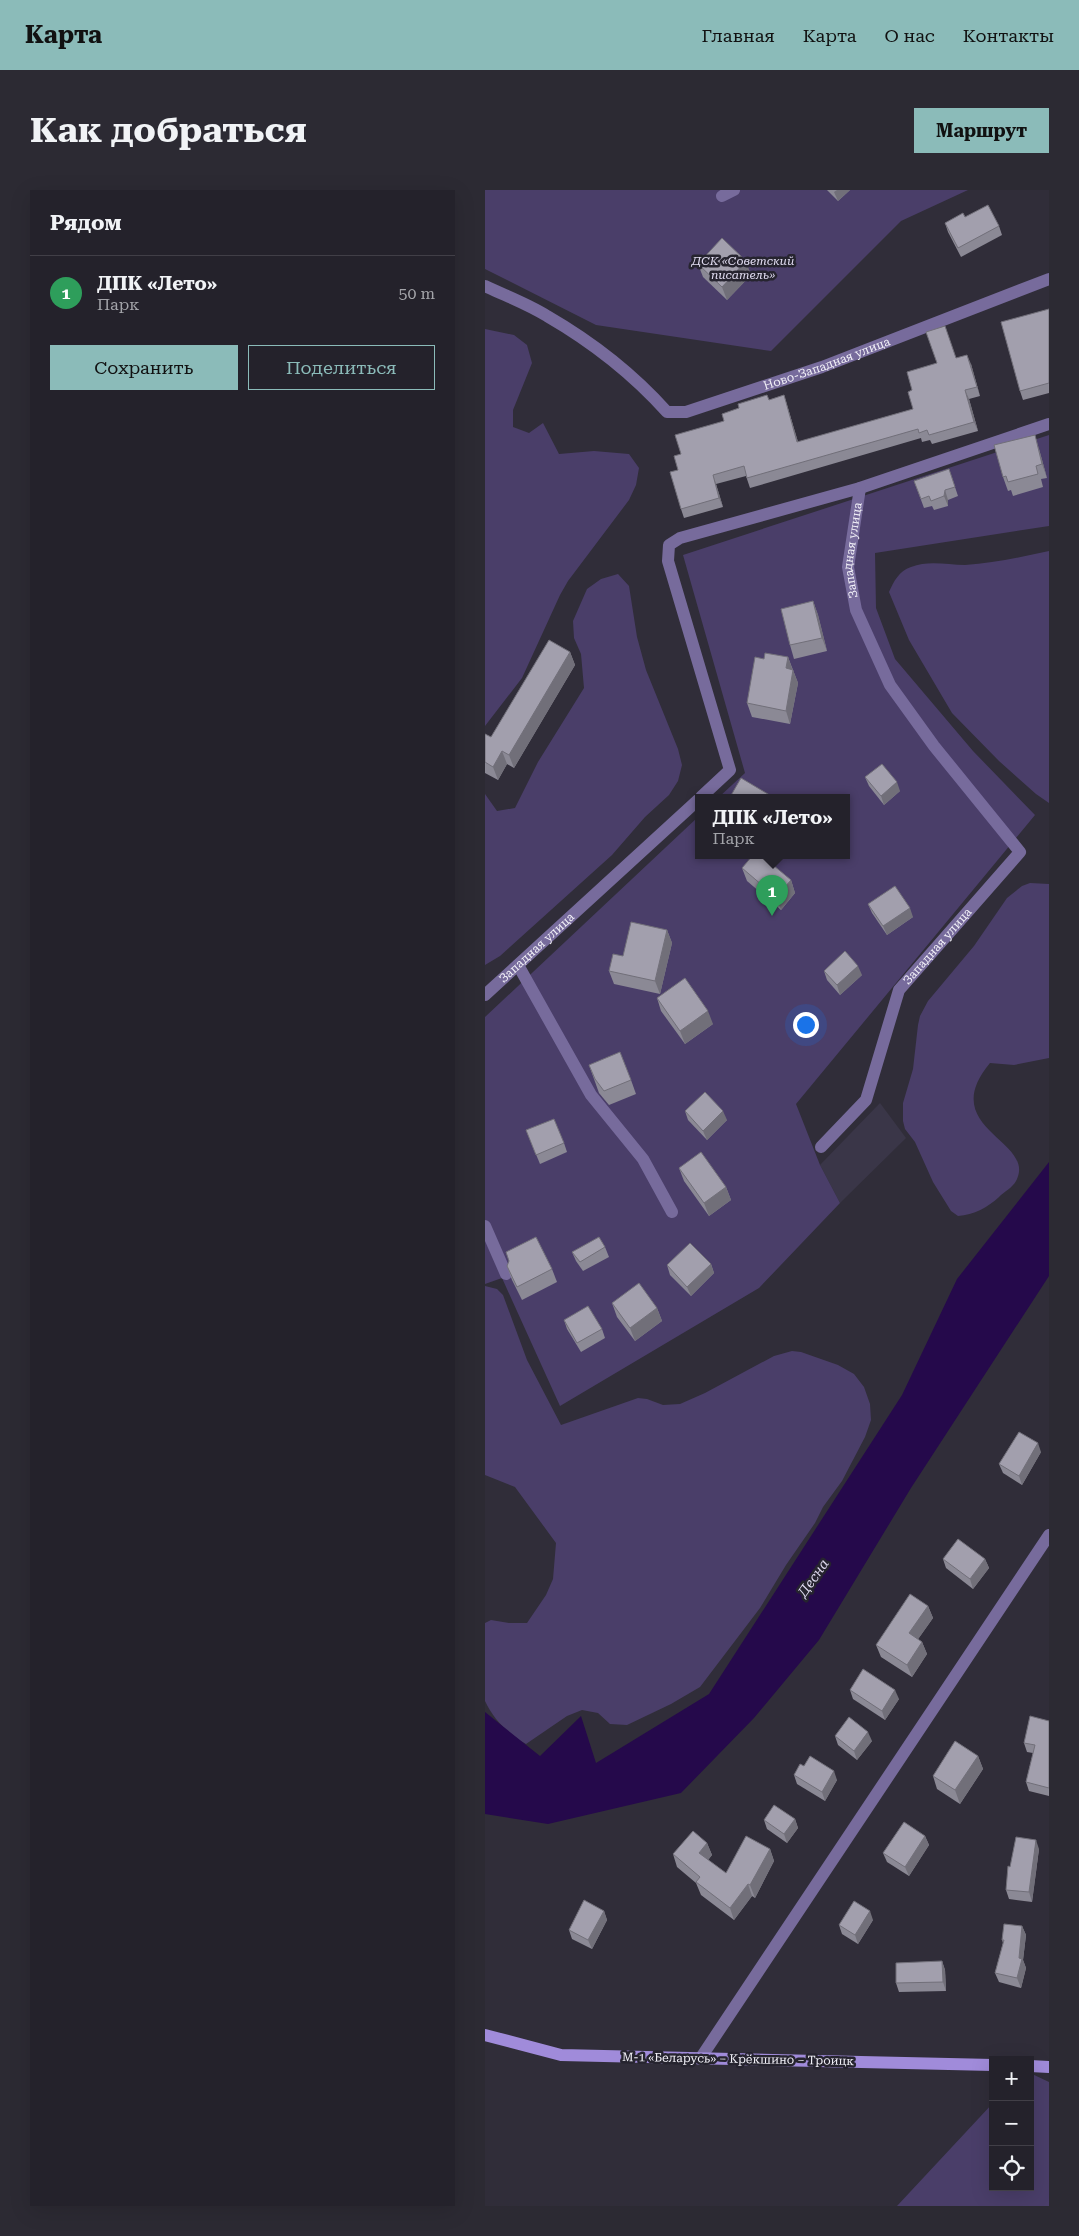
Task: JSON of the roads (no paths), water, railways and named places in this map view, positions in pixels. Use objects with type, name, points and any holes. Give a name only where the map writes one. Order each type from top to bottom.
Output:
[{"type":"main road","name":"М-1 «Беларусь» – Крёкшино – Троицк","points":[[485,2035],[561,2055],[989,2065]]},
{"type":"main road","points":[[1034,2066],[1049,2067]]},
{"type":"street","name":"Ново-Западная улица","points":[[485,286],[547,316],[617,362],[667,412],[686,412],[822,367],[1049,279]]},
{"type":"street","points":[[860,488],[1049,424]]},
{"type":"street","name":"Западная улица","points":[[704,794],[730,770],[668,561],[669,545],[680,538],[860,488],[848,567],[856,610],[890,685],[934,746],[1020,852],[899,990],[866,1100],[821,1147]]},
{"type":"street","name":"Западная улица","points":[[485,995],[695,803]]},
{"type":"street","points":[[518,965],[591,1095],[643,1159],[672,1212]]},
{"type":"street","points":[[485,1226],[506,1274]]},
{"type":"street","points":[[700,2059],[1049,1536]]},
{"type":"water","name":"Десна","points":[[1049,1162],[1049,1276],[911,1488],[819,1640],[754,1718],[681,1793],[548,1824],[485,1814],[485,1712],[540,1756],[581,1716],[596,1763],[709,1694],[902,1395],[957,1279]]},
{"type":"place","name":"ДПК «Лето»","points":[[772,916]]},
{"type":"park label","name":"ДСК «Советский писатель»","points":[[743,268]]}]
